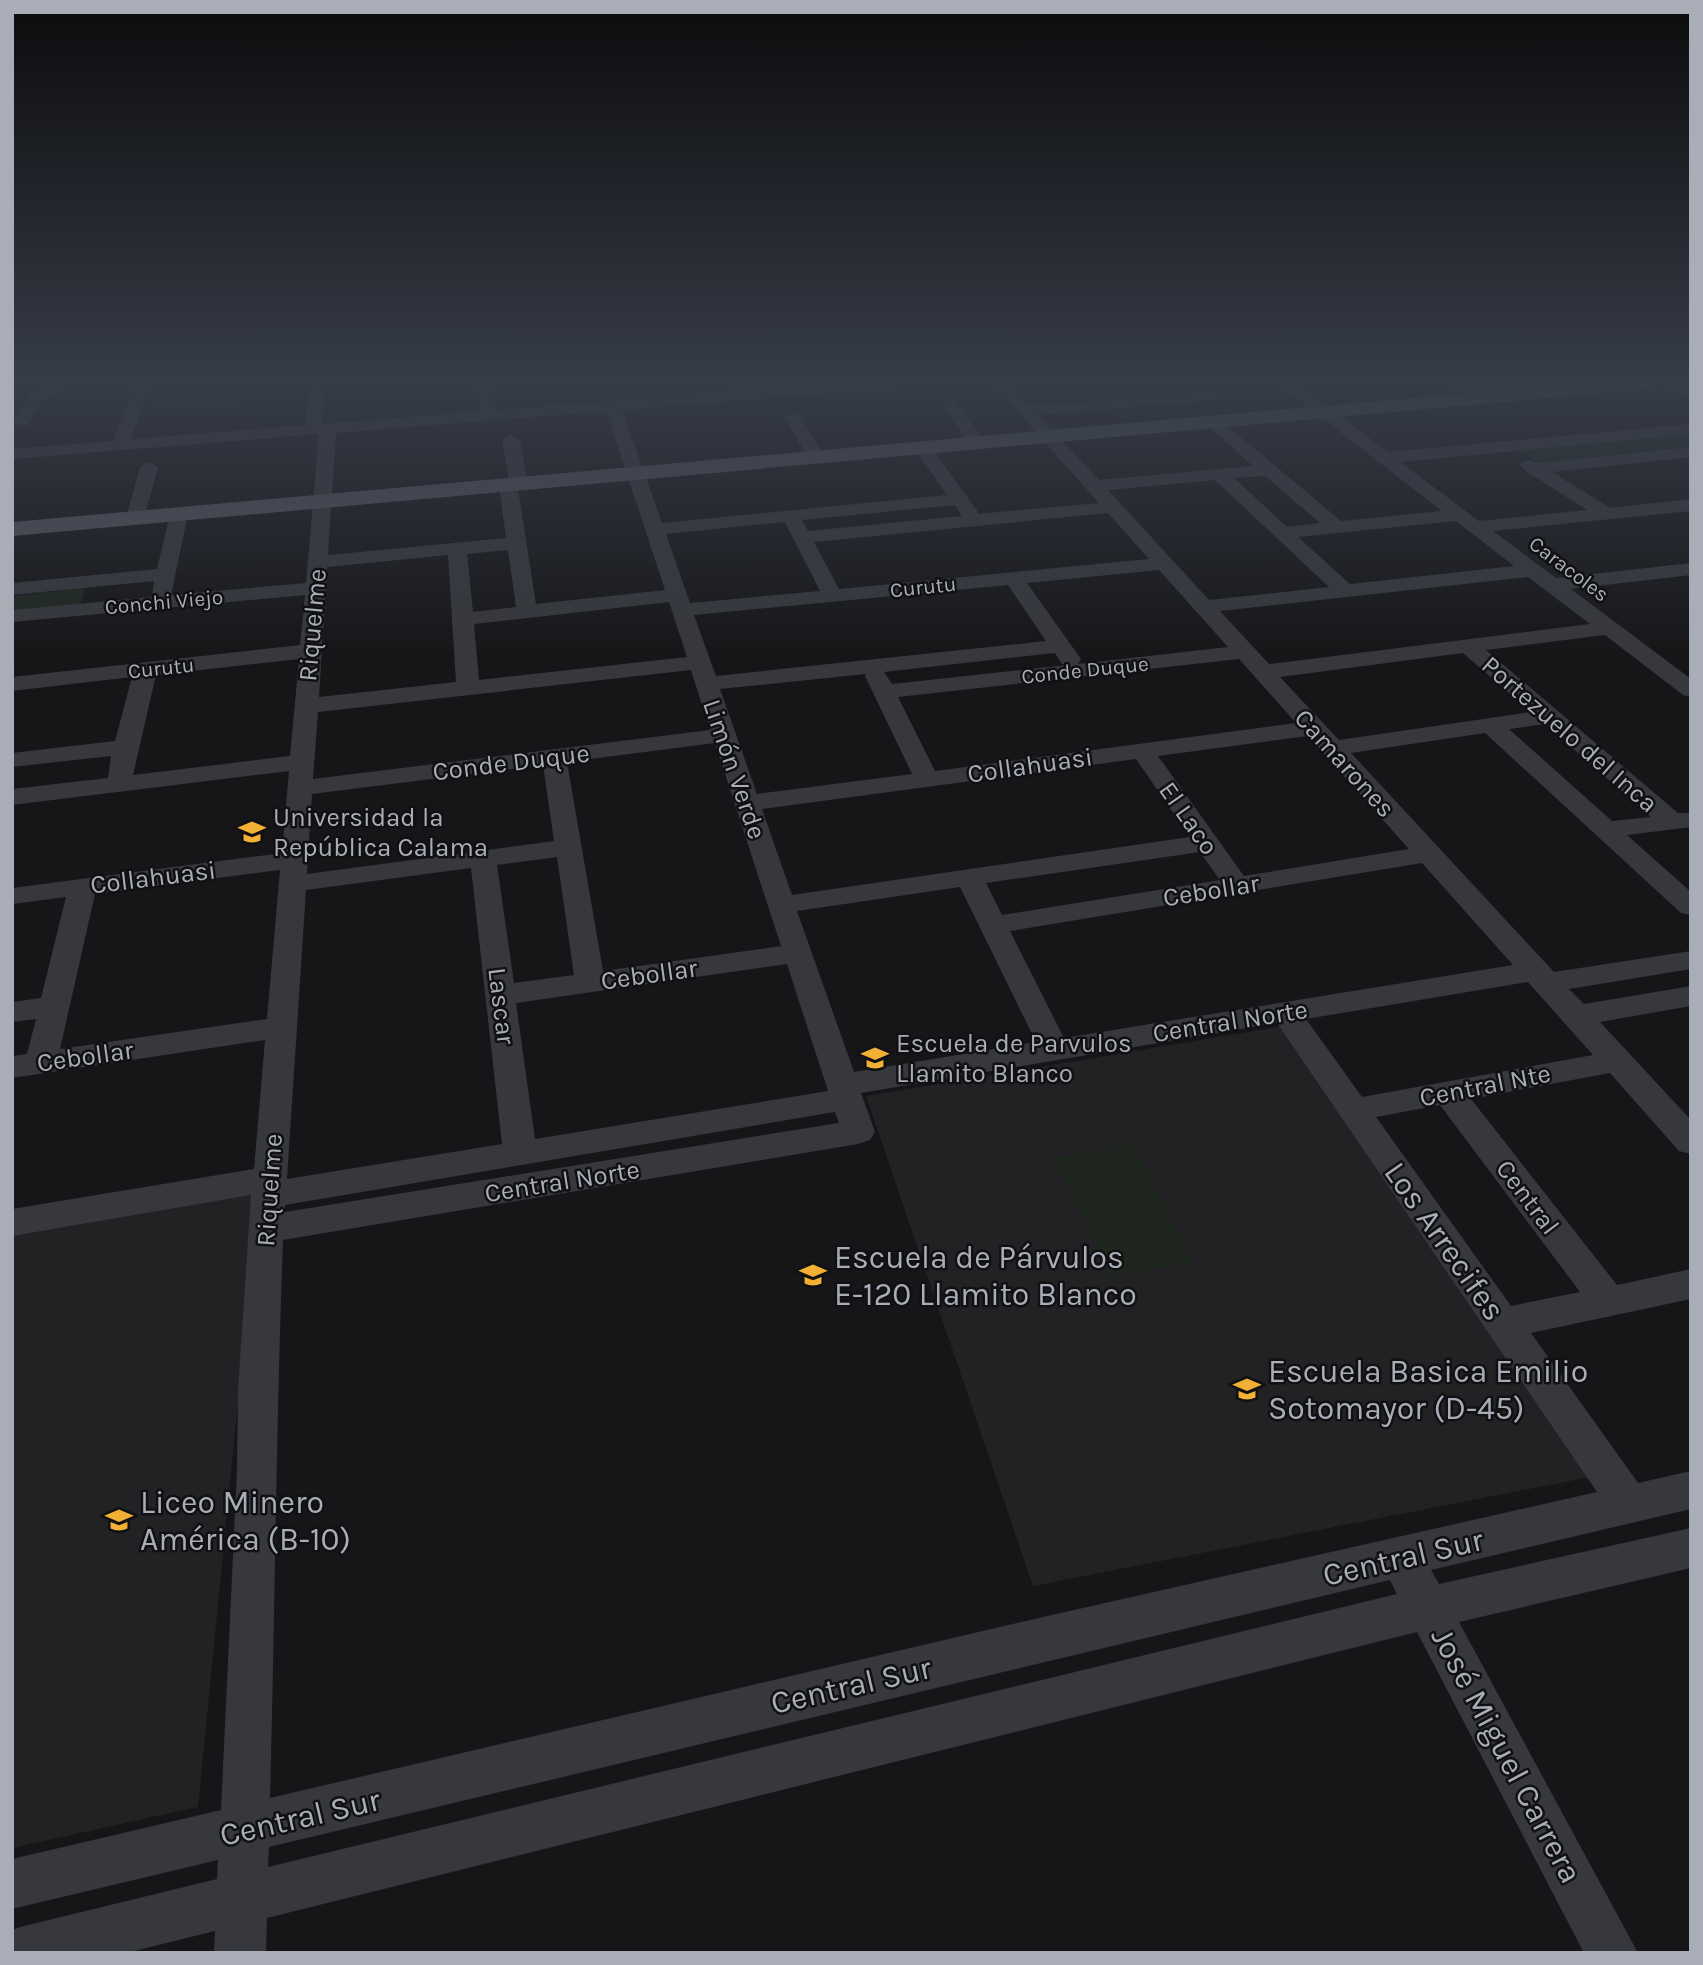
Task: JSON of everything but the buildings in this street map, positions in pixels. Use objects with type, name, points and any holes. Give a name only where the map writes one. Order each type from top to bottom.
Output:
[{"type":"main road","points":[[12,529],[617,475]]},
{"type":"street","points":[[135,518],[147,475]]},
{"type":"street","name":"Riquelme","points":[[240,1953],[258,1469],[258,1390],[266,1229],[322,475]]},
{"type":"street","points":[[513,475],[517,543],[527,611]]},
{"type":"street","name":"Limón Verde","points":[[637,475],[858,1132]]},
{"type":"street","points":[[942,475],[975,520]]},
{"type":"street","name":"Camarones","points":[[1084,475],[1691,1142]]},
{"type":"street","points":[[1094,486],[1212,475]]},
{"type":"street","points":[[1220,475],[1345,591]]},
{"type":"street","points":[[1274,475],[1336,527]]},
{"type":"street","name":"Caracoles","points":[[1407,475],[1687,684]]},
{"type":"street","points":[[1547,475],[1605,513]]},
{"type":"street","points":[[654,529],[960,499]]},
{"type":"street","points":[[1476,527],[1691,505]]},
{"type":"street","points":[[802,537],[1113,507]]},
{"type":"street","points":[[159,602],[179,514]]},
{"type":"street","points":[[790,515],[833,596]]},
{"type":"street","points":[[1282,533],[1459,515]]},
{"type":"street","name":"Conchi Viejo","points":[[12,616],[159,602],[457,549],[517,543]]},
{"type":"street","points":[[457,549],[468,688]]},
{"type":"street","name":"Curutu","points":[[463,619],[527,611],[833,596],[1164,564]]},
{"type":"street","points":[[1203,607],[1533,570]]},
{"type":"street","points":[[1553,585],[1688,571]]},
{"type":"street","name":"Conchi Viejo","points":[[12,589],[166,574]]},
{"type":"street","points":[[1013,578],[1078,670]]},
{"type":"street","points":[[1263,672],[1610,628]]},
{"type":"street","name":"Conde Duque","points":[[305,706],[468,688],[703,673],[870,666],[1060,646]]},
{"type":"street","name":"Portezuelo del Inca","points":[[1468,646],[1550,716],[1681,820]]},
{"type":"street","name":"Curutu","points":[[12,684],[310,651]]},
{"type":"street","name":"Conde Duque","points":[[884,692],[1244,652]]},
{"type":"street","points":[[870,666],[927,779]]},
{"type":"street","points":[[119,784],[125,747],[146,669]]},
{"type":"street","points":[[1332,748],[1550,716]]},
{"type":"street","name":"Portezuelo del Inca","points":[[1490,725],[1691,907]]},
{"type":"street","name":"Collahuasi","points":[[747,803],[1314,728]]},
{"type":"street","name":"Conde Duque","points":[[12,797],[119,784],[299,775],[554,757],[724,736]]},
{"type":"street","points":[[12,760],[125,747]]},
{"type":"street","name":"El Laco","points":[[1142,751],[1237,886]]},
{"type":"street","points":[[554,757],[590,982]]},
{"type":"street","points":[[1606,830],[1681,820]]},
{"type":"street","name":"Cebollar","points":[[781,905],[1207,843]]},
{"type":"street","name":"Collahuasi","points":[[12,896],[83,886],[483,859],[568,847]]},
{"type":"street","name":"Cebollar","points":[[993,925],[1429,854]]},
{"type":"street","name":"Lascar","points":[[483,859],[520,1153]]},
{"type":"street","points":[[969,877],[1055,1050]]},
{"type":"street","points":[[27,1065],[55,1006],[83,886]]},
{"type":"street","name":"Cebollar","points":[[500,995],[797,953]]},
{"type":"street","name":"Central Norte","points":[[12,1223],[520,1153],[1055,1050],[1285,1012],[1540,977],[1690,961]]},
{"type":"street","points":[[1575,1016],[1691,996]]},
{"type":"street","name":"Cebollar","points":[[12,1012],[55,1006]]},
{"type":"street","name":"Los Arrecifes","points":[[1285,1012],[1629,1504]]},
{"type":"street","name":"Cebollar","points":[[27,1065],[282,1027]]},
{"type":"street","name":"Central Nte","points":[[1354,1110],[1617,1061]]},
{"type":"street","name":"Central","points":[[1448,1092],[1608,1301]]},
{"type":"street","name":"Central Norte","points":[[266,1229],[858,1132]]},
{"type":"street","points":[[1503,1323],[1691,1284]]},
{"type":"street","name":"Central Sur","points":[[12,1884],[1017,1645],[1691,1490]]},
{"type":"street","name":"Central Sur","points":[[20,1953],[1428,1608],[1691,1548]]},
{"type":"street","name":"José Miguel Carrera","points":[[1401,1558],[1612,1953]]},
{"type":"shaded area","points":[[85,588],[80,605],[12,612],[12,596]]},
{"type":"shaded area","name":"Escuela Basica Emilio Sotomayor (D-45)","points":[[1284,1026],[1590,1477],[1033,1586],[866,1096]]},
{"type":"shaded area","points":[[1132,1143],[1194,1262],[1110,1278],[1054,1157]]},
{"type":"shaded area","name":"Liceo Minero América (B-10)","points":[[259,1189],[198,1807],[12,1848],[12,1232]]},
{"type":"place","name":"Universidad la República Calama","points":[[252,832]]},
{"type":"place","name":"Escuela de Parvulos Llamito Blanco","points":[[875,1058]]},
{"type":"place","name":"Escuela de Párvulos E-120 Llamito Blanco","points":[[813,1275]]},
{"type":"place","name":"Escuela Basica Emilio Sotomayor (D-45)","points":[[1247,1389]]},
{"type":"place","name":"Liceo Minero América (B-10)","points":[[119,1520]]}]
